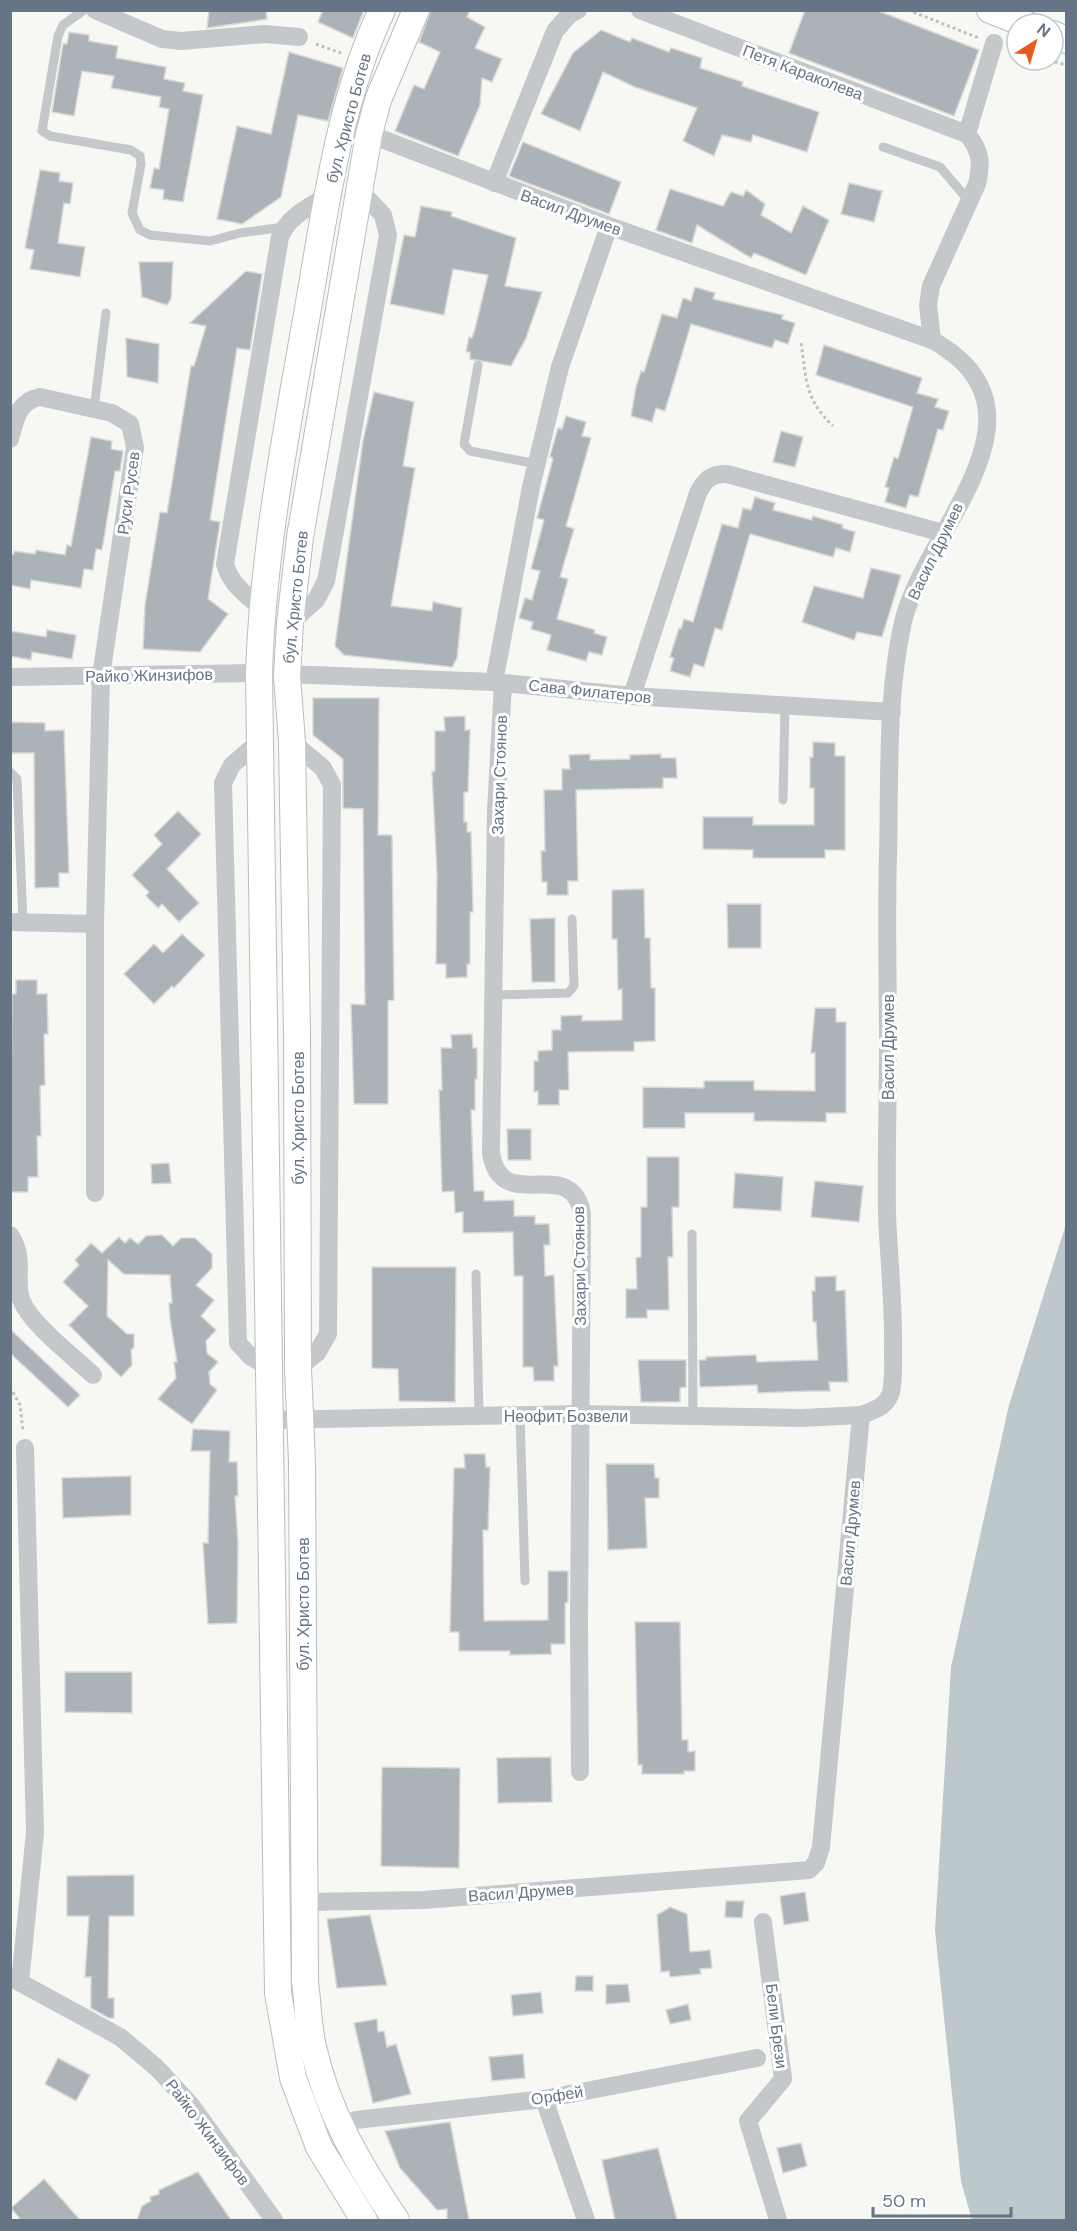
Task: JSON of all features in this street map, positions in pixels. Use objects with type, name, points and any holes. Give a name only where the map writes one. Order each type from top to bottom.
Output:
[{"type":"main road","name":"бул. Христо Ботев","points":[[364,2220],[319,2147],[296,2088],[283,2032],[278,1993],[259,673],[262,608],[274,503],[328,195],[352,91],[382,10]]},
{"type":"main road","name":"бул. Христо Ботев","points":[[396,2220],[369,2181],[336,2119],[313,2046],[305,1982],[298,1368],[297,1033],[292,742],[288,676],[290,623],[300,537],[361,192],[369,134],[378,100],[416,10]]},
{"type":"main road","points":[[990,10],[1005,16]]},
{"type":"street","points":[[95,10],[162,39],[181,41],[265,34],[299,37]]},
{"type":"street","points":[[494,183],[555,31],[569,15],[578,10]]},
{"type":"street","name":"Петя Караколева","points":[[639,10],[967,134]]},
{"type":"street","points":[[932,340],[928,305],[932,286],[981,169],[980,154],[967,134],[994,43]]},
{"type":"street","name":"Васил Друмев","points":[[305,1902],[423,1900],[809,1870],[816,1863],[821,1847],[861,1415],[879,1408],[887,1401],[892,1386],[893,1343],[887,1214],[887,898],[892,712],[903,624],[911,596],[980,462],[987,433],[985,396],[972,369],[956,353],[932,340],[609,226],[369,134]]},
{"type":"street","points":[[290,623],[316,600],[326,581],[388,235],[383,215],[361,192]]},
{"type":"street","points":[[262,608],[237,588],[228,576],[225,564],[280,237],[284,227],[292,218],[328,195]]},
{"type":"street","name":"Захари Стоянов","points":[[580,1772],[579,1414],[582,1214],[580,1200],[573,1190],[562,1186],[510,1183],[500,1178],[493,1167],[491,1153],[498,682],[537,464],[560,367],[609,226]]},
{"type":"street","name":"Руси Русев","points":[[10,439],[17,412],[31,399],[48,398],[112,413],[130,424],[135,447],[101,676]]},
{"type":"street","points":[[633,696],[698,493],[708,478],[717,473],[943,533]]},
{"type":"street","name":"Райко Жинзифов","points":[[10,677],[259,673],[288,676]]},
{"type":"street","points":[[95,1193],[95,924],[101,676]]},
{"type":"street","name":"Сава Филатеров","points":[[288,676],[498,682],[633,696],[892,712]]},
{"type":"street","points":[[260,741],[232,765],[223,783],[238,1342],[251,1357],[269,1367]]},
{"type":"street","points":[[292,742],[323,768],[332,785],[328,1334],[316,1353],[298,1368]]},
{"type":"street","points":[[17,922],[95,924]]},
{"type":"street","points":[[10,1235],[16,1243],[20,1265],[21,1299],[34,1319],[93,1375]]},
{"type":"street","name":"Неофит Бозвели","points":[[270,1420],[579,1414],[802,1418],[861,1415]]},
{"type":"street","points":[[15,1980],[35,1832],[25,1448]]},
{"type":"street","name":"Бели Брези","points":[[763,1922],[783,2079],[748,2121],[778,2220]]},
{"type":"street","name":"Райко Жинзифов","points":[[15,1980],[120,2037],[158,2067],[191,2104],[274,2220]]},
{"type":"street","name":"Орфей","points":[[356,2120],[544,2098],[757,2058]]},
{"type":"street","points":[[544,2098],[586,2220]]},
{"type":"lane","points":[[84,10],[63,25],[58,36],[42,131],[50,136],[131,150],[140,156],[141,164],[132,213],[140,230],[150,235],[210,241],[240,233],[284,227]]},
{"type":"lane","points":[[883,147],[940,167],[969,201]]},
{"type":"lane","points":[[94,409],[106,313]]},
{"type":"lane","points":[[478,365],[464,444],[470,451],[537,464]]},
{"type":"lane","points":[[783,800],[785,706]]},
{"type":"lane","points":[[10,772],[16,779],[17,922]]},
{"type":"lane","points":[[495,995],[568,993],[574,986],[572,919]]},
{"type":"lane","points":[[692,1234],[693,1416]]},
{"type":"lane","points":[[476,1274],[479,1416]]},
{"type":"lane","points":[[520,1416],[525,1581]]},
{"type":"path","points":[[908,10],[994,43]]},
{"type":"path","points":[[299,37],[362,62]]},
{"type":"path","points":[[801,343],[810,398],[816,410],[833,426]]},
{"type":"path","points":[[10,1386],[20,1405],[25,1448]]},
{"type":"shaded area","points":[[1066,1224],[1066,2220],[972,2220],[961,2181],[935,1930],[951,1667],[1009,1405]]},
{"type":"building","points":[[209,10],[266,10],[267,19],[207,28]]},
{"type":"building","points":[[323,10],[364,10],[353,38],[318,22]]},
{"type":"building","points":[[431,10],[470,10],[467,17],[485,27],[475,48],[502,59],[492,82],[482,78],[480,105],[458,156],[395,131],[414,85],[424,89],[440,52],[419,42]]},
{"type":"building","points":[[805,10],[876,10],[979,50],[954,116],[789,53]]},
{"type":"building","points":[[601,30],[630,42],[632,38],[669,52],[671,48],[702,58],[700,68],[743,82],[742,86],[819,112],[807,152],[753,135],[751,142],[722,135],[714,156],[683,141],[697,108],[635,87],[603,72],[580,131],[541,114],[573,53]]},
{"type":"building","points":[[69,32],[89,35],[89,41],[118,46],[116,58],[166,67],[164,79],[185,83],[183,91],[203,95],[183,202],[163,199],[164,190],[150,188],[154,168],[159,169],[169,109],[159,107],[161,97],[111,88],[114,76],[82,71],[74,116],[52,112],[63,44],[67,44]]},
{"type":"building","points":[[289,52],[343,68],[328,121],[298,115],[281,197],[242,224],[217,219],[237,126],[271,134]]},
{"type":"building","points":[[523,142],[621,182],[609,214],[509,176]]},
{"type":"building","points":[[40,170],[60,173],[59,181],[73,183],[70,204],[64,203],[58,243],[85,247],[80,277],[30,269],[34,250],[25,248]]},
{"type":"building","points":[[849,183],[882,191],[874,222],[841,214]]},
{"type":"building","points":[[670,189],[723,206],[731,192],[743,196],[746,190],[765,204],[761,215],[791,233],[803,206],[829,220],[806,275],[754,253],[751,258],[697,225],[692,243],[656,230]]},
{"type":"building","points":[[421,206],[452,212],[451,216],[516,238],[505,286],[542,292],[526,338],[511,366],[470,359],[470,352],[466,352],[469,337],[472,338],[475,329],[488,275],[453,269],[444,315],[390,304],[404,235],[415,237]]},
{"type":"building","points":[[139,262],[173,262],[171,299],[167,305],[142,297]]},
{"type":"building","points":[[246,271],[262,274],[250,350],[237,348],[210,520],[220,522],[208,599],[228,614],[200,652],[143,649],[145,605],[160,512],[167,513],[191,366],[194,366],[206,326],[190,323]]},
{"type":"building","points":[[695,287],[715,293],[713,299],[783,315],[782,319],[795,323],[788,344],[775,340],[772,348],[691,324],[665,411],[656,408],[652,422],[631,416],[636,387],[641,371],[644,372],[662,314],[677,318],[683,298],[691,301]]},
{"type":"building","points":[[126,338],[159,344],[158,383],[127,377]]},
{"type":"building","points":[[824,345],[922,378],[917,393],[938,399],[935,407],[949,411],[943,430],[938,429],[918,497],[910,495],[906,508],[885,502],[889,488],[885,487],[894,457],[898,459],[913,407],[816,375]]},
{"type":"building","points":[[374,392],[414,402],[403,466],[415,468],[391,606],[432,611],[433,602],[462,608],[457,658],[452,667],[344,655],[335,646],[363,441]]},
{"type":"building","points":[[566,416],[586,422],[582,436],[591,438],[566,526],[574,529],[560,577],[568,579],[557,619],[595,630],[594,633],[607,637],[602,655],[589,652],[586,661],[547,650],[551,635],[531,629],[533,622],[519,618],[525,598],[532,600],[540,571],[531,569],[544,520],[537,518],[553,459],[550,456],[558,428],[562,429]]},
{"type":"building","points":[[781,431],[803,437],[795,467],[773,462]]},
{"type":"building","points":[[91,437],[112,441],[111,449],[123,451],[120,471],[115,471],[102,550],[96,549],[93,570],[84,569],[81,588],[31,580],[30,589],[10,585],[10,554],[14,554],[14,551],[35,554],[36,550],[65,555],[67,545],[71,546]]},
{"type":"building","points":[[755,497],[775,503],[773,510],[812,520],[813,516],[843,525],[842,528],[855,532],[850,552],[836,548],[833,557],[750,534],[722,630],[715,628],[704,667],[694,664],[690,677],[670,671],[674,658],[670,657],[679,628],[681,629],[684,619],[693,622],[722,524],[738,528],[743,508],[751,510]]},
{"type":"building","points":[[871,568],[901,575],[882,637],[857,632],[854,640],[802,622],[814,586],[863,598]]},
{"type":"building","points":[[47,630],[76,635],[72,659],[32,652],[31,660],[10,656],[10,631],[46,637]]},
{"type":"building","points":[[313,698],[379,698],[378,835],[392,835],[394,1000],[388,1001],[388,1104],[354,1104],[351,1004],[365,1005],[363,809],[343,808],[343,759],[313,735]]},
{"type":"building","points":[[465,716],[465,730],[470,730],[468,792],[464,792],[464,822],[467,822],[467,832],[471,832],[473,912],[470,912],[470,964],[467,964],[467,977],[446,978],[446,964],[436,964],[437,873],[432,772],[435,771],[435,731],[445,731],[444,717]]},
{"type":"building","points":[[10,722],[45,723],[45,731],[64,730],[69,873],[59,873],[59,887],[35,888],[34,753],[10,753]]},
{"type":"building","points":[[813,742],[835,743],[835,756],[845,756],[845,850],[825,850],[825,858],[753,858],[753,850],[703,849],[703,817],[753,817],[753,825],[814,825],[814,788],[810,788],[810,757],[813,757]]},
{"type":"building","points":[[590,754],[590,760],[630,759],[630,755],[661,754],[661,758],[676,758],[677,778],[663,778],[663,788],[576,790],[578,881],[568,881],[568,895],[547,895],[547,882],[542,882],[541,851],[545,851],[544,790],[562,790],[562,769],[570,769],[569,755]]},
{"type":"building","points":[[178,811],[201,834],[167,869],[199,903],[179,922],[162,904],[158,908],[146,896],[149,892],[132,875],[162,844],[154,835]]},
{"type":"building","points":[[644,889],[645,938],[650,938],[651,988],[655,988],[655,1041],[634,1042],[634,1051],[568,1052],[569,1090],[559,1090],[559,1105],[538,1105],[538,1091],[534,1092],[534,1061],[538,1061],[538,1051],[552,1050],[552,1030],[561,1030],[561,1016],[582,1015],[582,1021],[622,1020],[622,989],[618,990],[617,939],[612,939],[612,890]]},
{"type":"building","points":[[727,904],[761,904],[761,948],[728,948]]},
{"type":"building","points":[[555,918],[555,982],[532,982],[530,919]]},
{"type":"building","points":[[182,934],[205,955],[174,988],[172,986],[154,1004],[124,974],[154,944],[163,953]]},
{"type":"building","points":[[16,980],[37,980],[37,994],[47,994],[48,1034],[44,1034],[45,1085],[40,1086],[41,1136],[37,1136],[38,1177],[28,1177],[28,1192],[10,1192],[12,994],[16,994]]},
{"type":"building","points":[[815,1008],[836,1008],[836,1022],[846,1022],[846,1113],[826,1113],[826,1122],[754,1121],[754,1113],[685,1113],[685,1128],[643,1128],[643,1087],[704,1088],[704,1081],[754,1081],[754,1090],[815,1091],[815,1053],[811,1053]]},
{"type":"building","points":[[472,1034],[473,1048],[477,1048],[475,1110],[471,1110],[474,1191],[484,1191],[484,1201],[514,1200],[514,1216],[535,1216],[535,1224],[549,1224],[550,1245],[544,1245],[545,1276],[554,1275],[558,1366],[554,1366],[554,1381],[534,1381],[533,1367],[523,1367],[523,1276],[514,1276],[513,1232],[463,1233],[463,1212],[455,1213],[454,1191],[442,1192],[439,1090],[442,1090],[441,1048],[452,1048],[451,1035]]},
{"type":"building","points":[[507,1129],[531,1129],[531,1160],[508,1160]]},
{"type":"building","points":[[647,1157],[679,1157],[679,1207],[672,1207],[673,1257],[668,1257],[669,1310],[647,1310],[647,1318],[626,1318],[626,1289],[637,1289],[636,1258],[641,1257],[641,1207],[647,1207]]},
{"type":"building","points":[[169,1163],[171,1183],[152,1184],[151,1164]]},
{"type":"building","points":[[735,1173],[783,1177],[781,1211],[733,1208]]},
{"type":"building","points":[[815,1181],[863,1186],[859,1222],[811,1217]]},
{"type":"building","points":[[162,1235],[173,1246],[181,1238],[195,1238],[212,1254],[212,1268],[196,1285],[214,1300],[201,1316],[216,1330],[206,1341],[207,1353],[218,1362],[209,1372],[210,1384],[217,1390],[192,1424],[158,1399],[176,1378],[174,1362],[177,1362],[169,1303],[172,1303],[170,1275],[124,1274],[108,1260],[107,1316],[127,1334],[134,1334],[134,1347],[131,1350],[132,1365],[121,1377],[69,1325],[88,1306],[63,1282],[79,1265],[75,1260],[91,1243],[102,1253],[119,1237],[125,1243],[130,1238],[138,1244],[146,1236]]},
{"type":"building","points":[[372,1267],[456,1267],[455,1402],[399,1401],[398,1369],[372,1368]]},
{"type":"building","points":[[836,1276],[836,1291],[845,1290],[848,1382],[829,1382],[830,1391],[758,1393],[757,1385],[700,1387],[699,1360],[706,1360],[706,1357],[756,1355],[757,1362],[818,1360],[816,1322],[813,1322],[812,1291],[815,1291],[815,1277]]},
{"type":"building","points":[[10,1329],[80,1395],[68,1407],[10,1353]]},
{"type":"building","points":[[638,1360],[686,1360],[686,1387],[680,1388],[680,1402],[641,1402]]},
{"type":"building","points":[[193,1429],[230,1431],[229,1462],[237,1462],[238,1496],[235,1496],[238,1543],[237,1623],[208,1624],[203,1543],[208,1543],[210,1451],[191,1451]]},
{"type":"building","points":[[464,1454],[485,1454],[486,1467],[490,1467],[488,1530],[483,1530],[484,1621],[548,1620],[548,1571],[568,1571],[565,1644],[551,1644],[551,1654],[510,1655],[510,1651],[459,1651],[459,1632],[450,1632],[454,1468],[465,1468]]},
{"type":"building","points":[[606,1464],[654,1464],[655,1478],[659,1478],[659,1498],[645,1498],[647,1548],[608,1550]]},
{"type":"building","points":[[131,1476],[131,1515],[63,1518],[62,1478]]},
{"type":"building","points":[[635,1622],[680,1622],[682,1740],[688,1740],[688,1752],[695,1751],[695,1771],[684,1771],[684,1774],[642,1774],[642,1765],[638,1765]]},
{"type":"building","points":[[65,1672],[132,1672],[132,1713],[65,1712]]},
{"type":"building","points":[[551,1757],[552,1802],[498,1803],[497,1758]]},
{"type":"building","points":[[382,1767],[460,1768],[459,1868],[381,1866]]},
{"type":"building","points":[[134,1875],[134,1916],[109,1916],[108,1998],[114,1998],[114,2018],[109,2018],[91,2008],[91,1977],[85,1977],[89,1916],[67,1916],[67,1876]]},
{"type":"building","points":[[805,1892],[809,1921],[784,1925],[780,1896]]},
{"type":"building","points":[[726,1901],[744,1901],[742,1918],[725,1917]]},
{"type":"building","points":[[670,1907],[687,1914],[690,1952],[710,1950],[712,1968],[700,1969],[701,1974],[670,1977],[669,1971],[661,1972],[657,1915]]},
{"type":"building","points":[[370,1915],[387,1985],[337,1988],[327,1919]]},
{"type":"building","points":[[576,1976],[593,1976],[593,1991],[575,1991]]},
{"type":"building","points":[[628,1984],[630,2002],[606,2004],[606,1985]]},
{"type":"building","points":[[541,1992],[543,2013],[513,2016],[511,1995]]},
{"type":"building","points":[[688,2004],[691,2020],[670,2024],[666,2010]]},
{"type":"building","points":[[377,2019],[378,2032],[384,2031],[387,2047],[396,2044],[411,2094],[373,2103],[354,2023]]},
{"type":"building","points":[[523,2054],[525,2078],[492,2081],[489,2057]]},
{"type":"building","points":[[58,2058],[90,2075],[76,2101],[45,2084]]},
{"type":"building","points":[[450,2122],[469,2220],[447,2220],[447,2209],[437,2210],[400,2168],[385,2131]]},
{"type":"building","points":[[801,2143],[807,2166],[783,2173],[777,2148]]},
{"type":"building","points":[[658,2148],[677,2220],[615,2220],[602,2160]]},
{"type":"building","points":[[198,2172],[231,2220],[137,2220],[142,2206],[151,2201],[150,2197],[159,2194],[159,2190]]},
{"type":"building","points":[[44,2179],[80,2220],[21,2220],[11,2208]]}]
